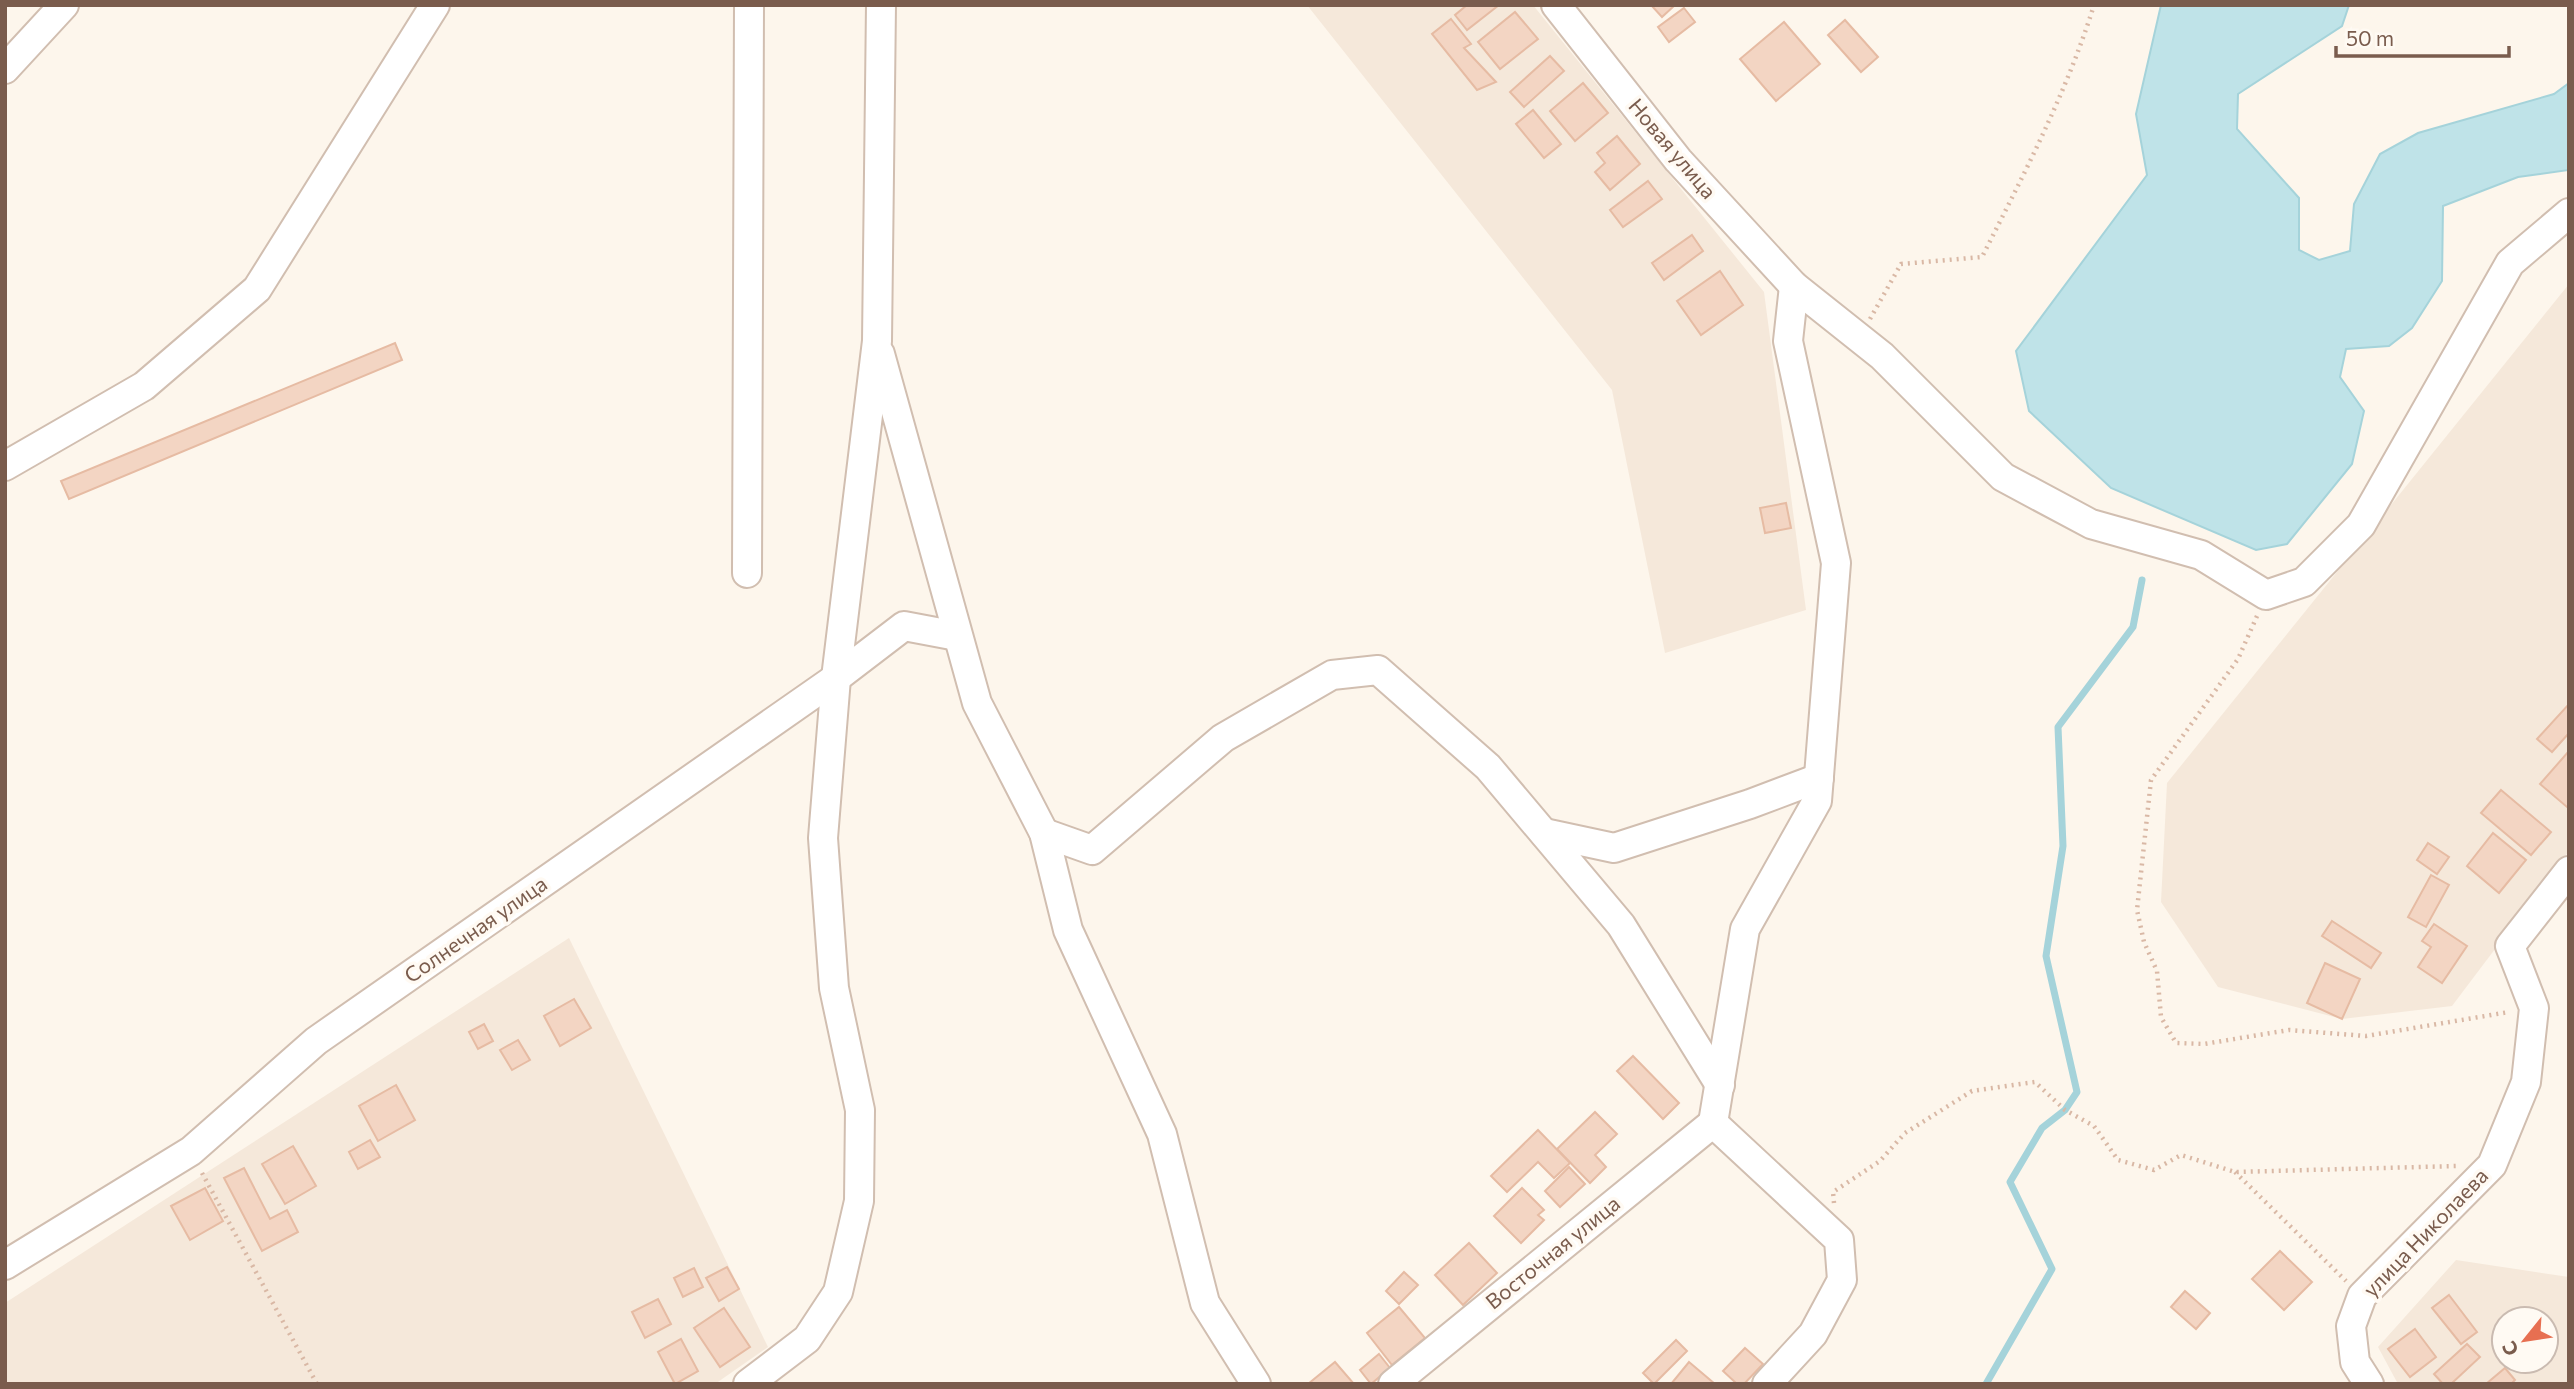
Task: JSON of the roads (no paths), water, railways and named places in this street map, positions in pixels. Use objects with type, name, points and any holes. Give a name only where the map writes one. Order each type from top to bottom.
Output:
[{"type":"street","points":[[5,69],[64,5]]},
{"type":"street","points":[[5,466],[144,386],[257,289],[435,5]]},
{"type":"street","points":[[747,573],[749,5]]},
{"type":"street","points":[[757,1377],[807,1339],[838,1292],[859,1201],[860,1110],[834,988],[823,838],[836,678],[877,341],[881,5]]},
{"type":"street","name":"Новая улица","points":[[1556,5],[1678,160],[1794,286],[1882,356],[2003,477],[2091,524],[2201,555],[2266,594],[2304,582],[2361,525],[2510,263],[2569,213]]},
{"type":"street","points":[[1767,1384],[1813,1334],[1842,1280],[1839,1240],[1713,1123],[1745,929],[1817,801],[1836,563],[1788,341],[1794,286]]},
{"type":"street","points":[[877,341],[977,703],[1044,833],[1068,930],[1162,1134],[1205,1303],[1256,1384]]},
{"type":"street","name":"Солнечная улица","points":[[5,1265],[191,1150],[316,1041],[836,678],[904,626],[957,636]]},
{"type":"street","points":[[1044,833],[1092,850],[1223,738],[1332,675],[1378,670],[1488,767],[1621,925],[1720,1085]]},
{"type":"street","points":[[1544,833],[1614,848],[1738,808],[1819,778]]},
{"type":"street","name":"улица Николаева","points":[[2369,1384],[2354,1363],[2351,1326],[2362,1296],[2492,1165],[2526,1082],[2534,1008],[2510,946],[2569,871]]},
{"type":"street","name":"Восточная улица","points":[[1392,1384],[1713,1123]]},
{"type":"water","points":[[2161,5],[2349,5],[2342,26],[2238,94],[2237,129],[2299,198],[2299,250],[2319,260],[2350,251],[2354,204],[2380,154],[2418,133],[2554,94],[2569,83],[2569,170],[2518,177],[2443,206],[2442,281],[2412,328],[2389,346],[2346,349],[2340,377],[2364,411],[2352,464],[2287,544],[2256,550],[2111,488],[2029,411],[2016,351],[2147,175],[2136,114]]},
{"type":"waterway","points":[[1986,1384],[2052,1269],[2010,1182],[2042,1128],[2065,1110],[2077,1092],[2046,956],[2063,846],[2058,727],[2133,627],[2142,580]]}]
